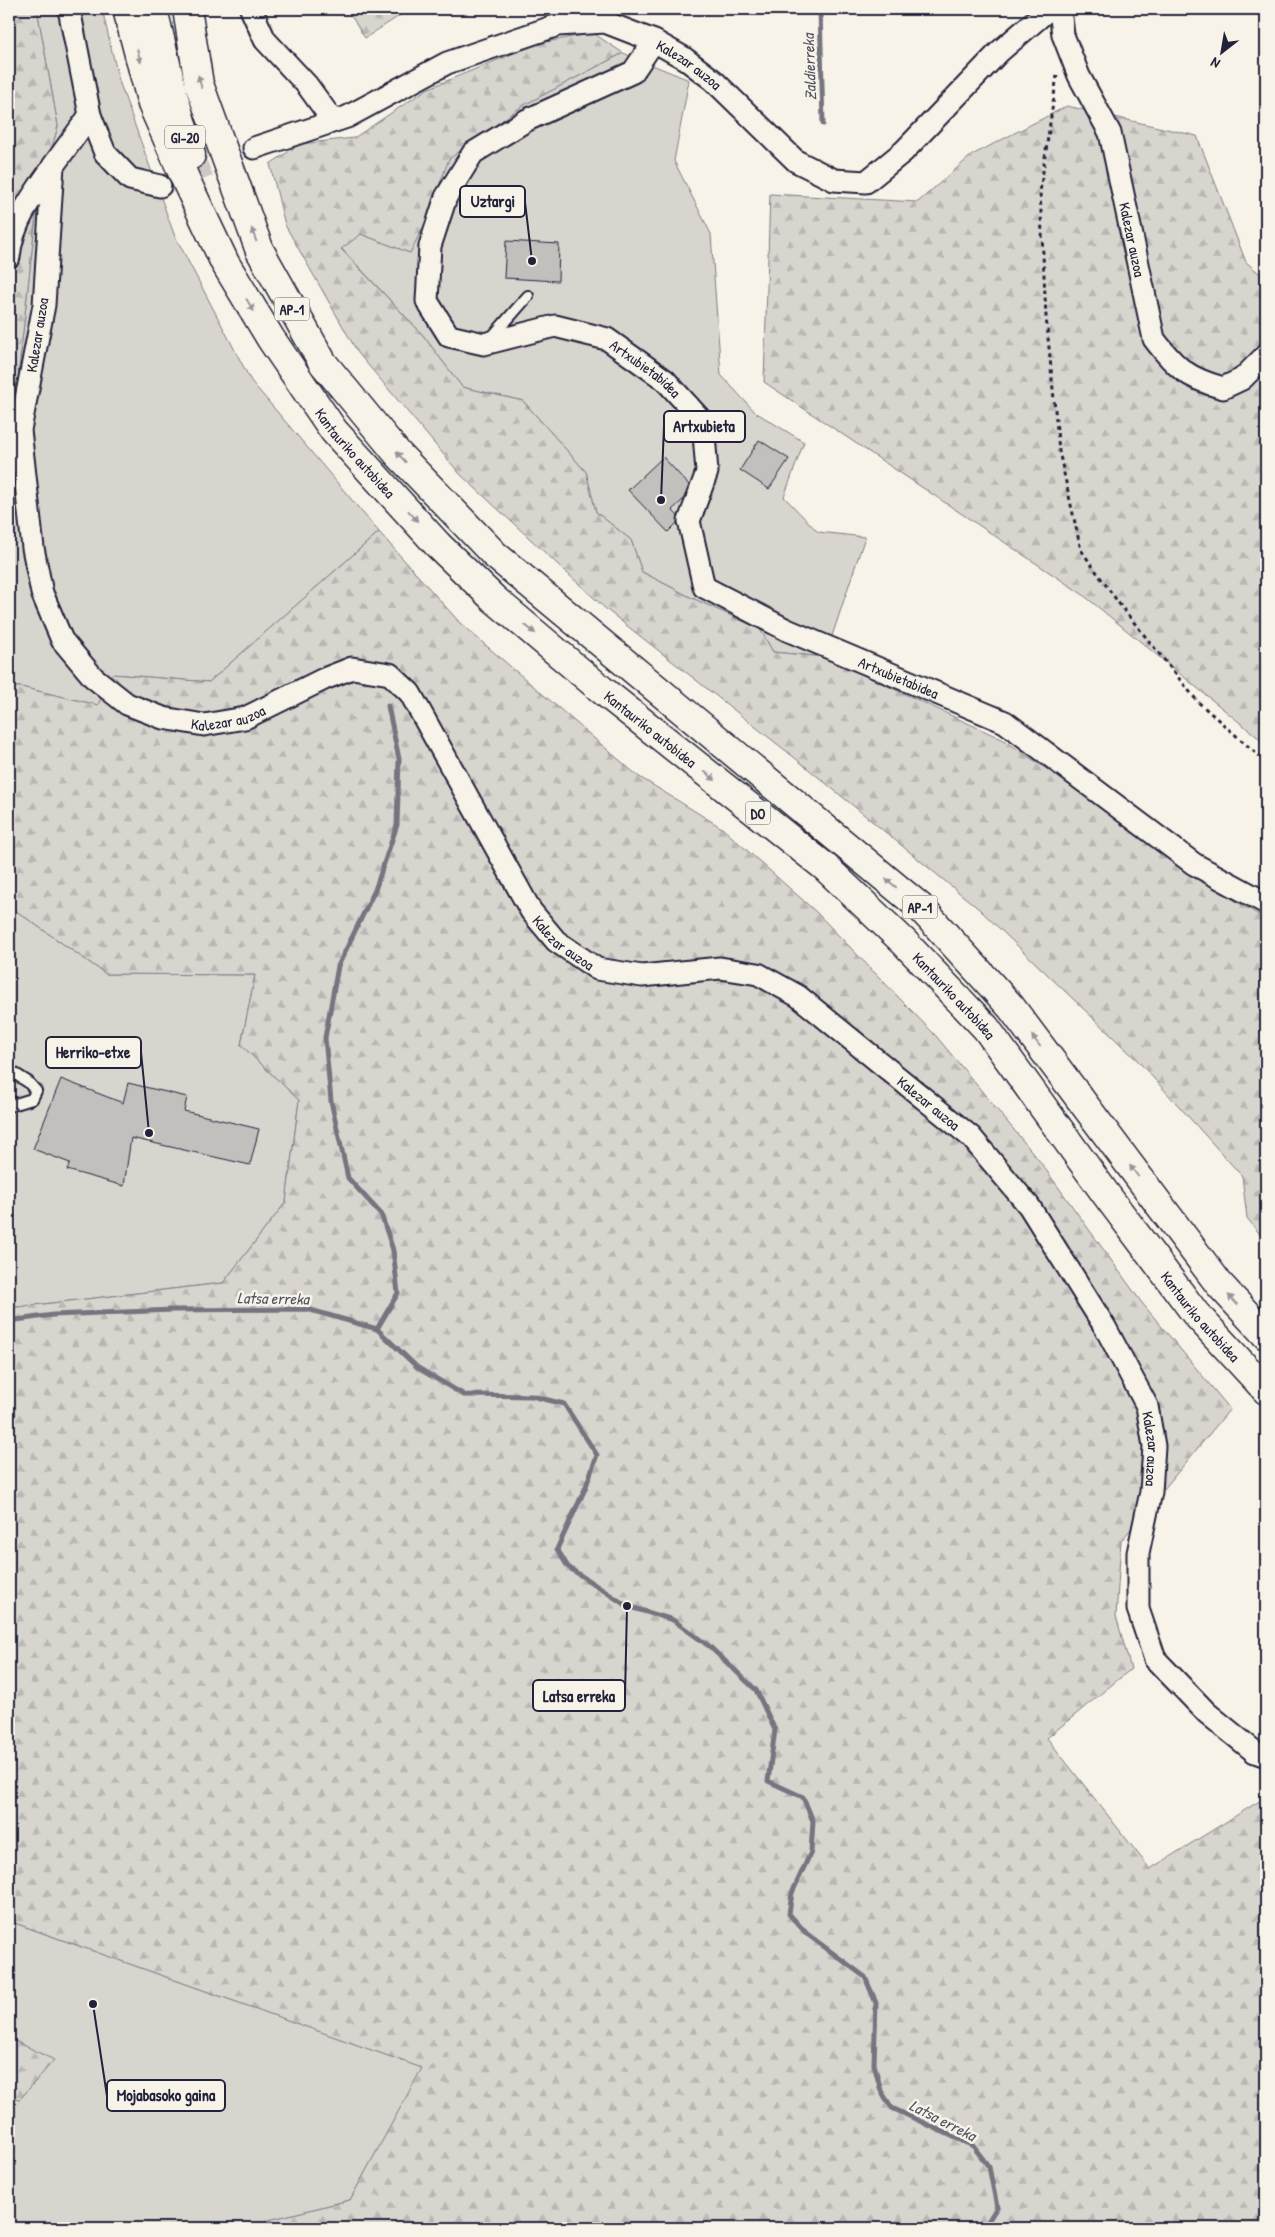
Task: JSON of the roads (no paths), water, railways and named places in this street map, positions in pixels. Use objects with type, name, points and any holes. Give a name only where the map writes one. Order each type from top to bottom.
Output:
[{"type":"highway","name":"Kantauriko autobidea","points":[[127,9],[152,104],[225,263],[270,339],[334,431],[438,545],[494,599],[595,684],[825,867],[904,942],[986,1028],[1100,1186],[1195,1313],[1266,1390]]},
{"type":"highway","name":"GI-20","points":[[153,9],[174,98],[225,263]]},
{"type":"highway","name":"Kantauriko autobidea","points":[[186,9],[199,84],[260,251],[330,370],[398,454],[495,555],[920,907],[1011,1007],[1219,1284],[1266,1335]]},
{"type":"street","points":[[69,9],[90,115],[106,153],[130,179],[160,186]]},
{"type":"street","points":[[252,9],[265,40],[307,85],[333,121]]},
{"type":"street","name":"Kalezar auzoa","points":[[254,148],[347,117],[447,63],[558,25],[605,22],[654,40],[684,58],[713,80],[796,161],[834,180],[866,182],[904,151],[999,52],[1049,9]]},
{"type":"street","name":"Kalezar auzoa","points":[[1060,9],[1063,36],[1079,76],[1110,133],[1154,339],[1173,363],[1198,381],[1223,388],[1242,379],[1266,355]]},
{"type":"street","name":"Artxubietabidea","points":[[654,40],[633,72],[527,120],[474,152],[446,198],[430,246],[427,301],[449,336],[484,344],[555,326],[607,339],[665,380],[703,422],[707,472],[689,521],[704,587],[788,630],[1005,722],[1194,864],[1266,903]]},
{"type":"street","points":[[9,257],[10,244],[30,198],[90,115]]},
{"type":"street","name":"Kalezar auzoa","points":[[53,166],[44,305],[20,430],[33,548],[42,593],[62,640],[93,677],[128,704],[163,718],[204,725],[244,718],[324,679],[352,668],[390,674],[410,693],[531,911],[556,941],[597,969],[642,976],[720,968],[758,974],[798,996],[971,1137],[1029,1206],[1105,1327],[1147,1406],[1154,1446],[1150,1492],[1138,1553],[1138,1609],[1155,1659],[1208,1713],[1254,1752],[1266,1756]]},
{"type":"lane","points":[[484,344],[502,328],[528,296]]},
{"type":"lane","points":[[9,1070],[28,1082],[36,1091],[32,1099],[9,1106]]},
{"type":"waterway","name":"Zaldierreka","points":[[820,9],[823,124]]},
{"type":"waterway","points":[[377,1329],[398,1293],[393,1250],[381,1214],[348,1178],[331,1101],[325,1038],[338,966],[375,890],[397,825],[399,759],[388,706]]},
{"type":"waterway","name":"Latsa erreka","points":[[9,1321],[53,1315],[173,1310],[307,1309],[377,1329],[418,1368],[464,1395],[532,1396],[564,1404],[597,1455],[585,1489],[557,1549],[568,1567],[627,1606],[673,1620],[709,1646],[756,1690],[775,1730],[768,1781],[803,1797],[813,1821],[811,1852],[792,1893],[789,1914],[807,1934],[865,1977],[876,2003],[874,2064],[881,2091],[892,2108],[973,2146],[989,2167],[997,2207],[984,2228]]},
{"type":"tunnel","points":[[160,186],[254,148]]},
{"type":"place","name":"Uztargi","points":[[532,261]]},
{"type":"place","name":"Artxubieta","points":[[661,500]]},
{"type":"place","name":"Herriko-etxe","points":[[149,1133]]},
{"type":"place","name":"Latsa erreka","points":[[627,1606]]},
{"type":"place","name":"Mojabasoko gaina","points":[[93,2004]]}]
